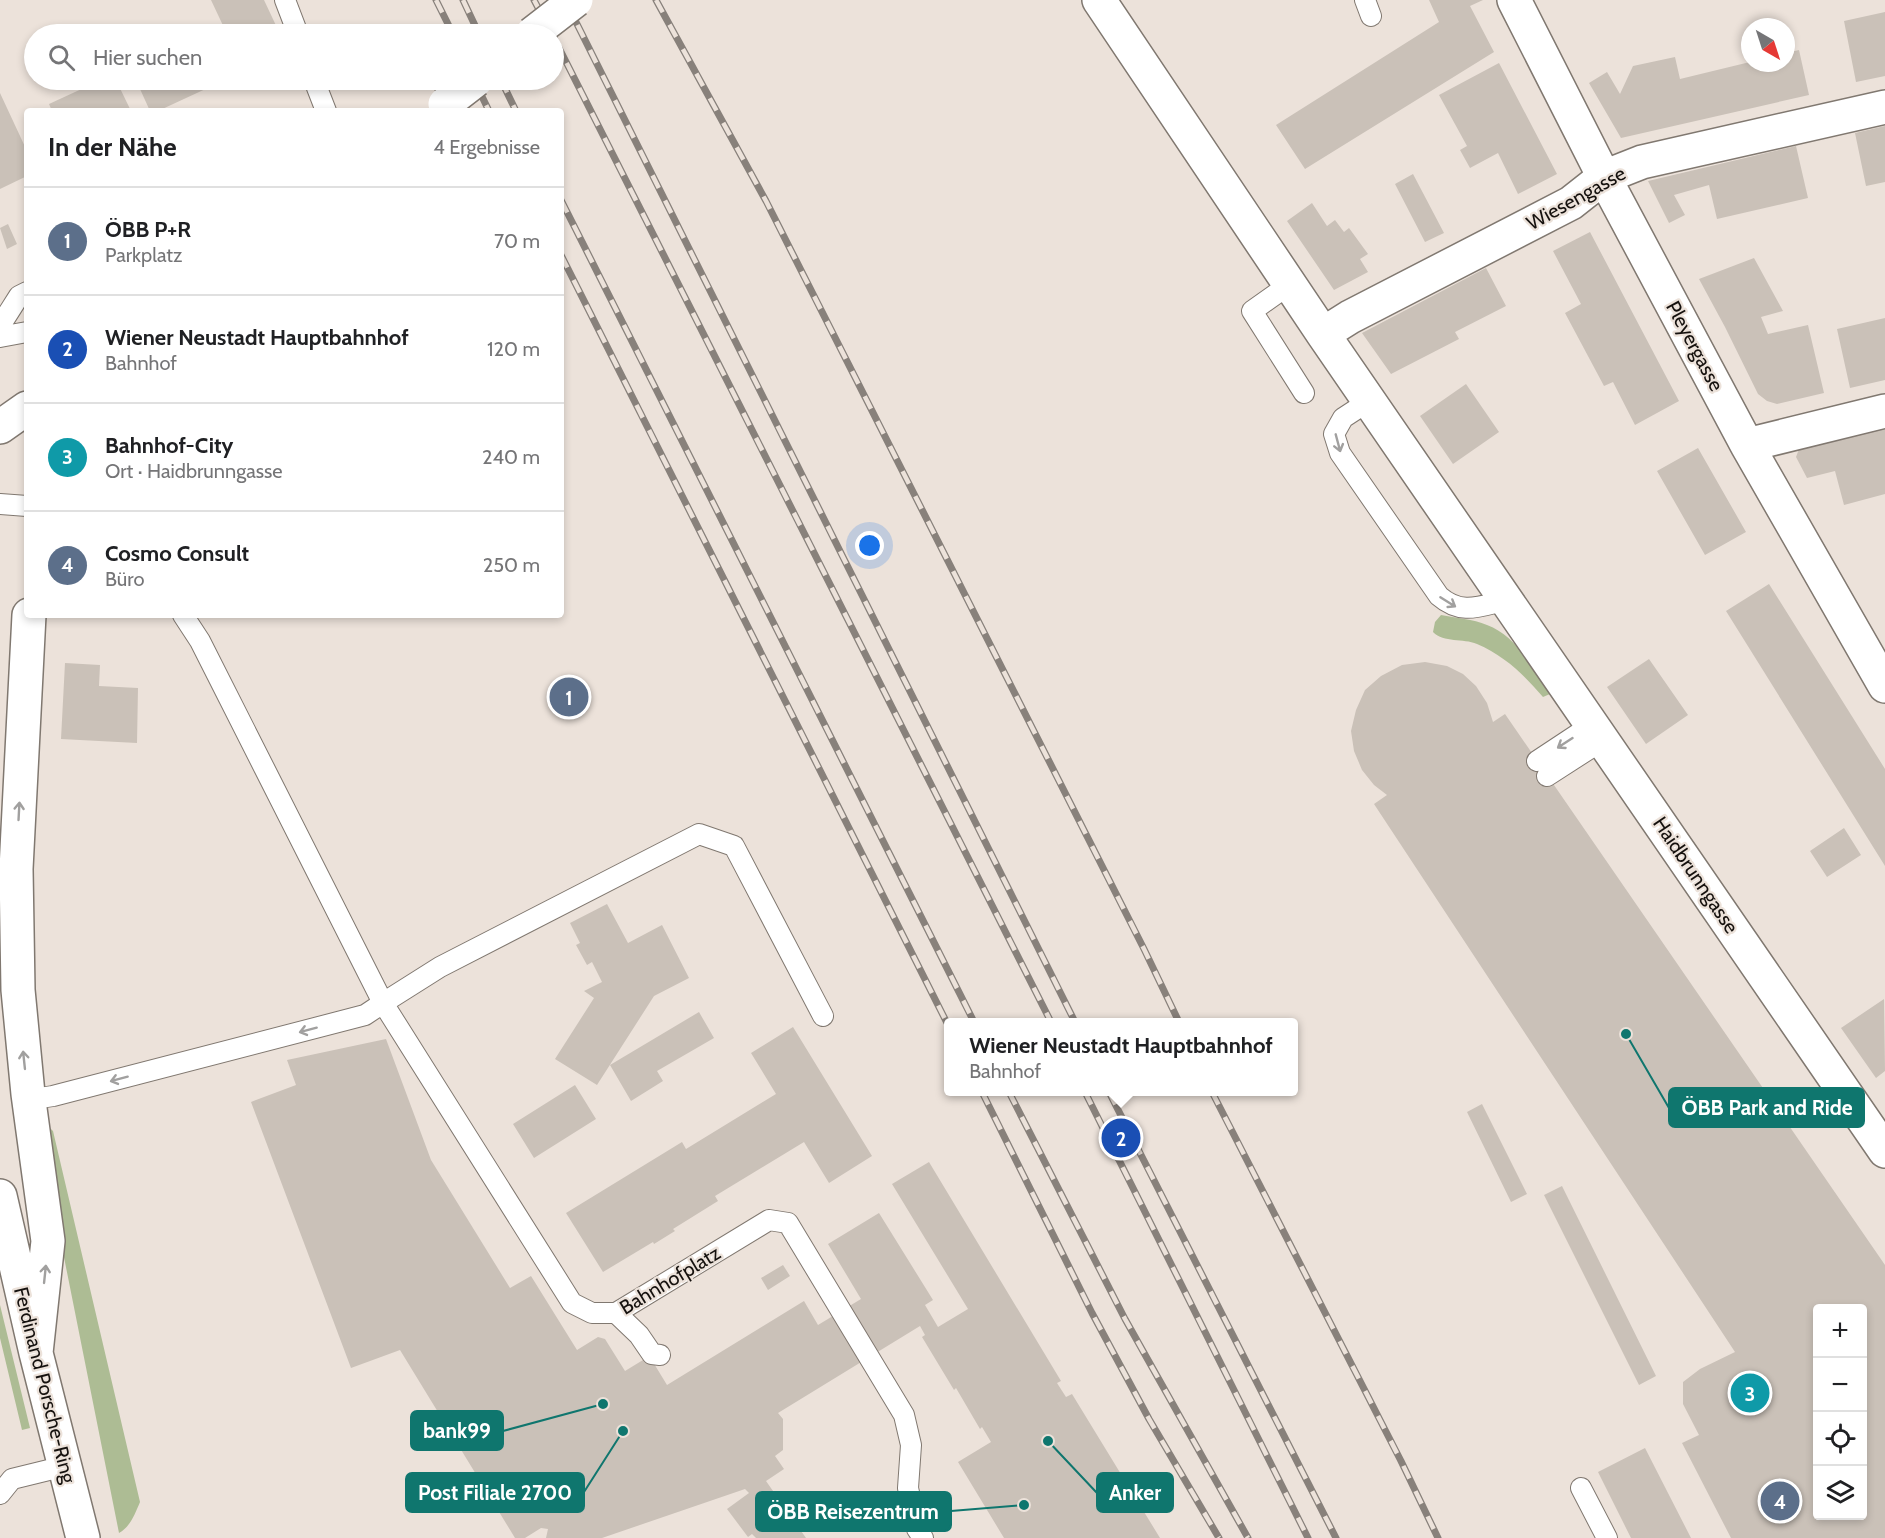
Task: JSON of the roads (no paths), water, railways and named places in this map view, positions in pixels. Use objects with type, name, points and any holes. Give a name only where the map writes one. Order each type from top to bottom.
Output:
[{"type":"street","points":[[545,24],[576,0]]},
{"type":"street","name":"Haidbrunngasse","points":[[1100,0],[1323,334],[1885,1150]]},
{"type":"street","name":"Pleyergasse","points":[[1514,0],[1604,177],[1748,445],[1885,687]]},
{"type":"street","points":[[440,108],[463,90]]},
{"type":"street","name":"Wiesengasse","points":[[1323,334],[1350,317],[1571,203],[1604,177],[1642,162],[1885,107]]},
{"type":"street","points":[[0,427],[24,410]]},
{"type":"street","points":[[1748,445],[1885,411]]},
{"type":"street","points":[[29,618],[16,869],[18,990],[28,1094],[48,1241],[36,1353]]},
{"type":"street","name":"Ferdinand Porsche-Ring","points":[[0,1196],[36,1353],[83,1538]]},
{"type":"lane","points":[[285,0],[294,24]]},
{"type":"lane","points":[[318,90],[325,108]]},
{"type":"lane","points":[[1290,284],[1252,310],[1304,393]]},
{"type":"lane","points":[[0,326],[19,296],[24,294]]},
{"type":"lane","points":[[0,337],[24,333]]},
{"type":"lane","points":[[1369,401],[1343,418],[1334,434],[1340,453],[1439,596],[1447,603],[1463,609],[1507,600]]},
{"type":"lane","points":[[0,504],[24,506]]},
{"type":"lane","name":"Bahnhofplatz","points":[[185,618],[200,641],[383,1003],[572,1303],[592,1313],[616,1313],[700,1273],[769,1220],[788,1223],[904,1415],[911,1445],[908,1488],[917,1529],[922,1538]]},
{"type":"lane","points":[[1542,768],[1598,732]]},
{"type":"lane","points":[[28,1094],[40,1098],[53,1096],[365,1015],[440,967],[699,834],[734,846],[823,1016]]},
{"type":"lane","points":[[616,1313],[639,1335],[652,1354],[660,1354]]},
{"type":"lane","points":[[0,1494],[12,1479],[65,1466]]},
{"type":"lane","points":[[1581,1488],[1607,1538]]},
{"type":"railway","points":[[436,0],[448,24]]},
{"type":"railway","points":[[463,0],[474,24]]},
{"type":"railway","points":[[534,0],[547,24]]},
{"type":"railway","points":[[565,0],[1073,1018]]},
{"type":"railway","points":[[656,0],[766,201],[1177,1018]]},
{"type":"railway","points":[[564,58],[1049,1018]]},
{"type":"railway","points":[[479,90],[488,108]]},
{"type":"railway","points":[[506,90],[515,108]]},
{"type":"railway","points":[[564,206],[972,1018]]},
{"type":"railway","points":[[564,261],[944,1018]]},
{"type":"railway","points":[[984,1096],[1092,1313],[1149,1419],[1219,1538]]},
{"type":"railway","points":[[1011,1096],[1125,1319],[1248,1538]]},
{"type":"railway","points":[[1087,1096],[1308,1538]]},
{"type":"railway","points":[[1111,1096],[1336,1538]]},
{"type":"railway","points":[[1214,1096],[1438,1538]]},
{"type":"place","name":"ÖBB P+R","points":[[569,697]]},
{"type":"place","name":"ÖBB Park and Ride","points":[[1626,1034]]},
{"type":"place","name":"Wiener Neustadt Hauptbahnhof","points":[[1121,1138]]},
{"type":"place","name":"Bahnhof-City","points":[[1750,1393]]},
{"type":"place","name":"bank99","points":[[603,1404]]},
{"type":"place","name":"Post Filiale 2700","points":[[623,1431]]},
{"type":"place","name":"Anker","points":[[1048,1441]]},
{"type":"place","name":"Cosmo Consult","points":[[1780,1501]]},
{"type":"place","name":"ÖBB Reisezentrum","points":[[1024,1505]]}]
